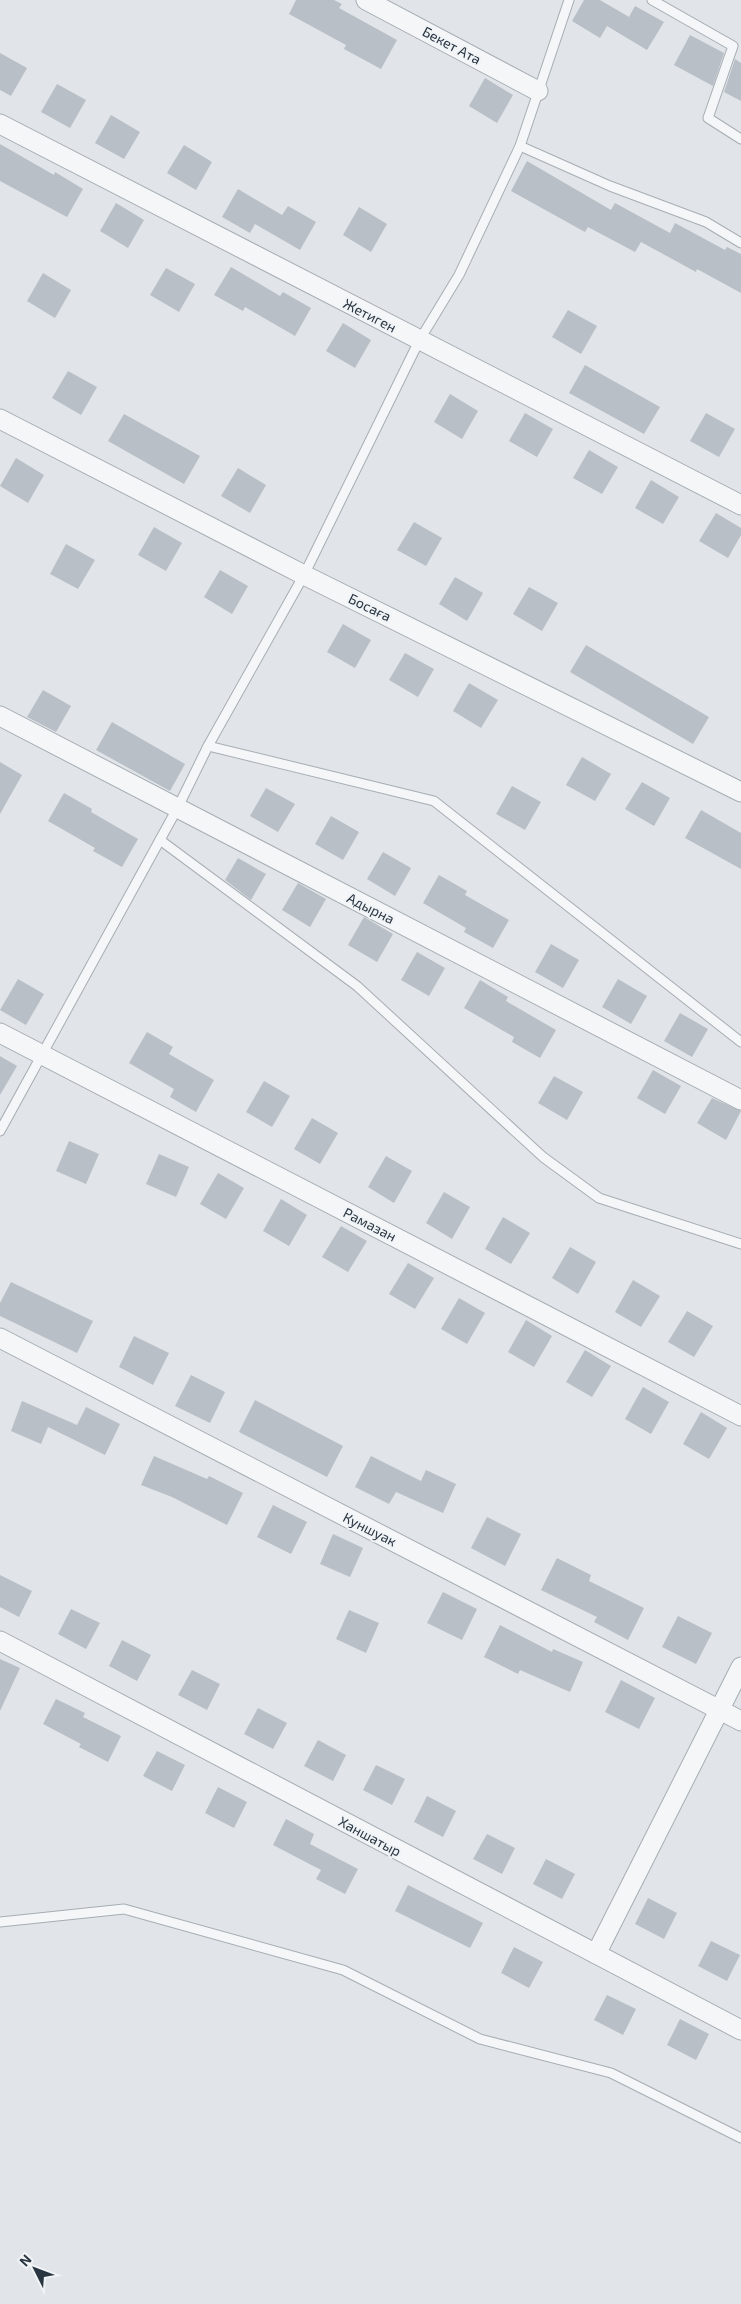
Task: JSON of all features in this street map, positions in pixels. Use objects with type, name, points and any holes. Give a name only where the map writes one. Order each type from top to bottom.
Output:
[{"type":"street","name":"Бекет Ата","points":[[366,0],[538,91]]},
{"type":"street","name":"Жетиген","points":[[0,124],[741,505]]},
{"type":"street","name":"Босаға","points":[[0,419],[304,575],[741,792]]},
{"type":"street","name":"Адырна","points":[[0,716],[741,1100]]},
{"type":"street","name":"Рамазан","points":[[0,1033],[741,1416]]},
{"type":"street","name":"Куншуак","points":[[0,1338],[741,1721]]},
{"type":"street","name":"Ханшатыр","points":[[0,1642],[741,2030]]},
{"type":"street","points":[[596,1954],[741,1667]]},
{"type":"lane","points":[[0,1131],[178,808],[208,746],[304,575],[419,341],[459,275],[520,146],[568,0]]},
{"type":"lane","points":[[652,0],[733,46],[708,118],[741,139]]},
{"type":"lane","points":[[520,146],[610,186],[706,222],[741,243]]},
{"type":"lane","points":[[208,746],[434,801],[741,1042]]},
{"type":"lane","points":[[160,840],[357,986],[543,1157],[599,1198],[741,1244]]},
{"type":"lane","points":[[0,1922],[124,1909],[343,1970],[480,2039],[611,2073],[741,2138]]},
{"type":"building","points":[[296,0],[334,0],[342,4],[339,8],[397,40],[381,69],[344,49],[346,45],[289,14]]},
{"type":"building","points":[[584,0],[600,0],[629,17],[635,6],[664,22],[647,50],[607,26],[600,38],[572,21]]},
{"type":"building","points":[[690,35],[724,53],[713,86],[674,65]]},
{"type":"building","points":[[0,53],[27,68],[11,96],[0,90]]},
{"type":"building","points":[[735,59],[741,63],[741,101],[724,92]]},
{"type":"building","points":[[485,78],[513,95],[497,123],[469,106]]},
{"type":"building","points":[[57,84],[86,100],[70,128],[41,112]]},
{"type":"building","points":[[111,115],[140,132],[124,159],[95,143]]},
{"type":"building","points":[[0,144],[54,175],[55,172],[83,189],[67,217],[0,181]]},
{"type":"building","points":[[184,145],[212,162],[196,190],[167,173]]},
{"type":"building","points":[[527,161],[611,210],[615,203],[670,233],[675,223],[725,250],[727,247],[741,254],[741,293],[697,269],[696,272],[641,242],[635,252],[588,227],[585,232],[511,191]]},
{"type":"building","points":[[238,189],[282,215],[288,206],[316,222],[300,250],[255,224],[250,233],[222,217]]},
{"type":"building","points":[[116,203],[144,220],[128,248],[100,231]]},
{"type":"building","points":[[359,207],[387,224],[371,252],[343,235]]},
{"type":"building","points":[[231,267],[280,296],[283,292],[311,308],[295,336],[245,307],[243,311],[214,295]]},
{"type":"building","points":[[166,268],[195,284],[179,312],[150,295]]},
{"type":"building","points":[[43,273],[71,290],[55,318],[27,301]]},
{"type":"building","points":[[568,310],[597,326],[581,354],[552,337]]},
{"type":"building","points":[[343,323],[371,340],[355,368],[326,351]]},
{"type":"building","points":[[585,365],[660,407],[644,434],[569,393]]},
{"type":"building","points":[[68,371],[97,387],[81,415],[52,398]]},
{"type":"building","points":[[450,394],[478,411],[462,439],[434,422]]},
{"type":"building","points":[[525,413],[553,429],[537,457],[509,441]]},
{"type":"building","points":[[706,413],[735,429],[719,457],[690,441]]},
{"type":"building","points":[[124,414],[200,456],[184,484],[108,441]]},
{"type":"building","points":[[589,450],[618,467],[602,494],[573,478]]},
{"type":"building","points":[[16,458],[44,475],[28,503],[0,486]]},
{"type":"building","points":[[238,468],[266,485],[250,513],[221,496]]},
{"type":"building","points":[[651,480],[679,497],[663,524],[635,508]]},
{"type":"building","points":[[716,513],[741,528],[741,535],[728,558],[699,541]]},
{"type":"building","points":[[414,522],[442,538],[426,566],[397,550]]},
{"type":"building","points":[[154,527],[182,543],[166,571],[138,555]]},
{"type":"building","points":[[66,544],[95,560],[78,589],[50,574]]},
{"type":"building","points":[[220,570],[248,586],[232,614],[204,597]]},
{"type":"building","points":[[455,577],[483,593],[467,621],[439,604]]},
{"type":"building","points":[[529,587],[558,603],[542,631],[513,614]]},
{"type":"building","points":[[343,624],[371,640],[355,668],[327,652]]},
{"type":"building","points":[[586,645],[709,717],[693,744],[570,672]]},
{"type":"building","points":[[405,653],[434,669],[418,697],[389,680]]},
{"type":"building","points":[[469,683],[498,700],[481,728],[453,711]]},
{"type":"building","points":[[43,690],[71,706],[56,732],[27,717]]},
{"type":"building","points":[[112,722],[185,764],[170,791],[96,750]]},
{"type":"building","points":[[582,757],[611,774],[595,801],[566,785]]},
{"type":"building","points":[[0,762],[22,775],[0,814]]},
{"type":"building","points":[[642,782],[670,798],[654,826],[625,809]]},
{"type":"building","points":[[512,786],[541,802],[525,830],[496,814]]},
{"type":"building","points":[[266,788],[295,804],[278,832],[250,816]]},
{"type":"building","points":[[64,793],[92,809],[91,812],[138,839],[122,867],[93,851],[95,848],[48,821]]},
{"type":"building","points":[[701,810],[741,833],[741,869],[685,838]]},
{"type":"building","points":[[331,816],[359,832],[343,860],[315,844]]},
{"type":"building","points":[[383,852],[411,868],[395,896],[367,879]]},
{"type":"building","points":[[238,858],[266,874],[251,900],[225,880]]},
{"type":"building","points":[[439,875],[467,891],[465,895],[509,920],[493,948],[464,932],[466,928],[423,903]]},
{"type":"building","points":[[298,883],[326,899],[310,927],[282,910]]},
{"type":"building","points":[[364,917],[393,934],[377,962],[348,945]]},
{"type":"building","points":[[551,944],[579,960],[563,988],[535,972]]},
{"type":"building","points":[[417,952],[445,968],[429,996],[401,980]]},
{"type":"building","points":[[18,979],[44,994],[26,1025],[0,1010]]},
{"type":"building","points":[[618,979],[647,996],[631,1024],[602,1007]]},
{"type":"building","points":[[480,980],[508,997],[506,1001],[556,1030],[540,1058],[512,1042],[514,1037],[464,1008]]},
{"type":"building","points":[[680,1013],[708,1029],[692,1057],[664,1041]]},
{"type":"building","points":[[147,1032],[173,1047],[169,1054],[214,1080],[196,1112],[170,1097],[174,1089],[129,1063]]},
{"type":"building","points":[[0,1056],[17,1066],[0,1095]]},
{"type":"building","points":[[653,1070],[681,1086],[665,1114],[637,1098]]},
{"type":"building","points":[[554,1076],[583,1092],[567,1120],[538,1103]]},
{"type":"building","points":[[264,1081],[290,1096],[272,1127],[246,1112]]},
{"type":"building","points":[[712,1098],[741,1111],[726,1140],[697,1123]]},
{"type":"building","points":[[312,1118],[338,1133],[320,1164],[294,1149]]},
{"type":"building","points":[[69,1141],[99,1154],[86,1184],[56,1171]]},
{"type":"building","points":[[159,1154],[189,1167],[176,1197],[146,1184]]},
{"type":"building","points":[[386,1156],[412,1171],[394,1203],[368,1187]]},
{"type":"building","points":[[218,1173],[244,1188],[226,1219],[200,1204]]},
{"type":"building","points":[[444,1192],[470,1207],[452,1239],[426,1223]]},
{"type":"building","points":[[281,1199],[307,1215],[289,1246],[263,1231]]},
{"type":"building","points":[[503,1217],[530,1233],[511,1264],[485,1249]]},
{"type":"building","points":[[341,1226],[367,1241],[348,1272],[322,1257]]},
{"type":"building","points":[[570,1247],[596,1262],[578,1294],[552,1278]]},
{"type":"building","points":[[408,1263],[434,1278],[415,1309],[389,1294]]},
{"type":"building","points":[[633,1280],[660,1296],[641,1327],[615,1312]]},
{"type":"building","points":[[11,1282],[93,1321],[77,1353],[0,1316],[0,1303]]},
{"type":"building","points":[[459,1298],[485,1313],[467,1344],[441,1329]]},
{"type":"building","points":[[687,1311],[713,1326],[694,1357],[668,1342]]},
{"type":"building","points":[[526,1320],[552,1336],[534,1367],[508,1352]]},
{"type":"building","points":[[134,1336],[169,1353],[153,1385],[119,1367]]},
{"type":"building","points":[[585,1350],[611,1366],[592,1397],[566,1382]]},
{"type":"building","points":[[191,1375],[225,1392],[210,1423],[175,1406]]},
{"type":"building","points":[[643,1387],[669,1402],[651,1434],[625,1419]]},
{"type":"building","points":[[255,1400],[343,1446],[327,1477],[239,1432]]},
{"type":"building","points":[[22,1401],[77,1425],[86,1407],[120,1424],[105,1455],[48,1427],[41,1444],[11,1431]]},
{"type":"building","points":[[701,1412],[727,1428],[709,1459],[683,1444]]},
{"type":"building","points":[[154,1456],[207,1479],[209,1476],[243,1493],[227,1525],[172,1497],[141,1485]]},
{"type":"building","points":[[371,1456],[421,1481],[426,1470],[456,1484],[443,1513],[396,1492],[389,1504],[355,1487]]},
{"type":"building","points":[[273,1505],[307,1522],[291,1554],[257,1537]]},
{"type":"building","points":[[487,1517],[521,1534],[505,1566],[471,1548]]},
{"type":"building","points":[[333,1534],[363,1548],[350,1577],[320,1564]]},
{"type":"building","points":[[557,1558],[591,1575],[589,1581],[644,1608],[628,1640],[594,1622],[597,1617],[541,1590]]},
{"type":"building","points":[[0,1575],[32,1591],[19,1617],[0,1607]]},
{"type":"building","points":[[443,1592],[477,1609],[462,1640],[427,1623]]},
{"type":"building","points":[[71,1609],[100,1623],[86,1649],[58,1634]]},
{"type":"building","points":[[349,1610],[379,1623],[366,1653],[336,1639]]},
{"type":"building","points":[[678,1616],[712,1633],[696,1664],[662,1647]]},
{"type":"building","points":[[500,1625],[552,1652],[553,1649],[583,1662],[570,1692],[520,1670],[518,1674],[484,1657]]},
{"type":"building","points":[[122,1640],[151,1655],[137,1681],[109,1666]]},
{"type":"building","points":[[0,1659],[20,1668],[0,1711]]},
{"type":"building","points":[[192,1670],[220,1684],[207,1710],[178,1695]]},
{"type":"building","points":[[621,1680],[655,1698],[639,1729],[605,1712]]},
{"type":"building","points":[[56,1699],[85,1713],[83,1717],[121,1736],[108,1762],[79,1747],[81,1744],[43,1724]]},
{"type":"building","points":[[258,1708],[287,1723],[273,1749],[244,1734]]},
{"type":"building","points":[[318,1740],[346,1755],[333,1781],[304,1766]]},
{"type":"building","points":[[157,1751],[185,1765],[172,1791],[143,1776]]},
{"type":"building","points":[[376,1765],[405,1779],[392,1805],[363,1790]]},
{"type":"building","points":[[218,1787],[247,1802],[234,1828],[205,1813]]},
{"type":"building","points":[[427,1796],[456,1811],[443,1837],[414,1822]]},
{"type":"building","points":[[286,1819],[314,1834],[310,1844],[358,1869],[345,1894],[316,1879],[321,1870],[273,1845]]},
{"type":"building","points":[[487,1834],[515,1848],[502,1874],[473,1859]]},
{"type":"building","points":[[546,1859],[575,1874],[562,1899],[533,1884]]},
{"type":"building","points":[[408,1885],[483,1923],[470,1948],[395,1911]]},
{"type":"building","points":[[648,1898],[677,1913],[664,1939],[635,1924]]},
{"type":"building","points":[[711,1941],[740,1955],[727,1981],[698,1966]]},
{"type":"building","points":[[514,1947],[543,1962],[529,1988],[501,1973]]},
{"type":"building","points":[[607,1995],[636,2009],[623,2035],[594,2020]]},
{"type":"building","points":[[680,2019],[709,2034],[696,2060],[667,2045]]}]
